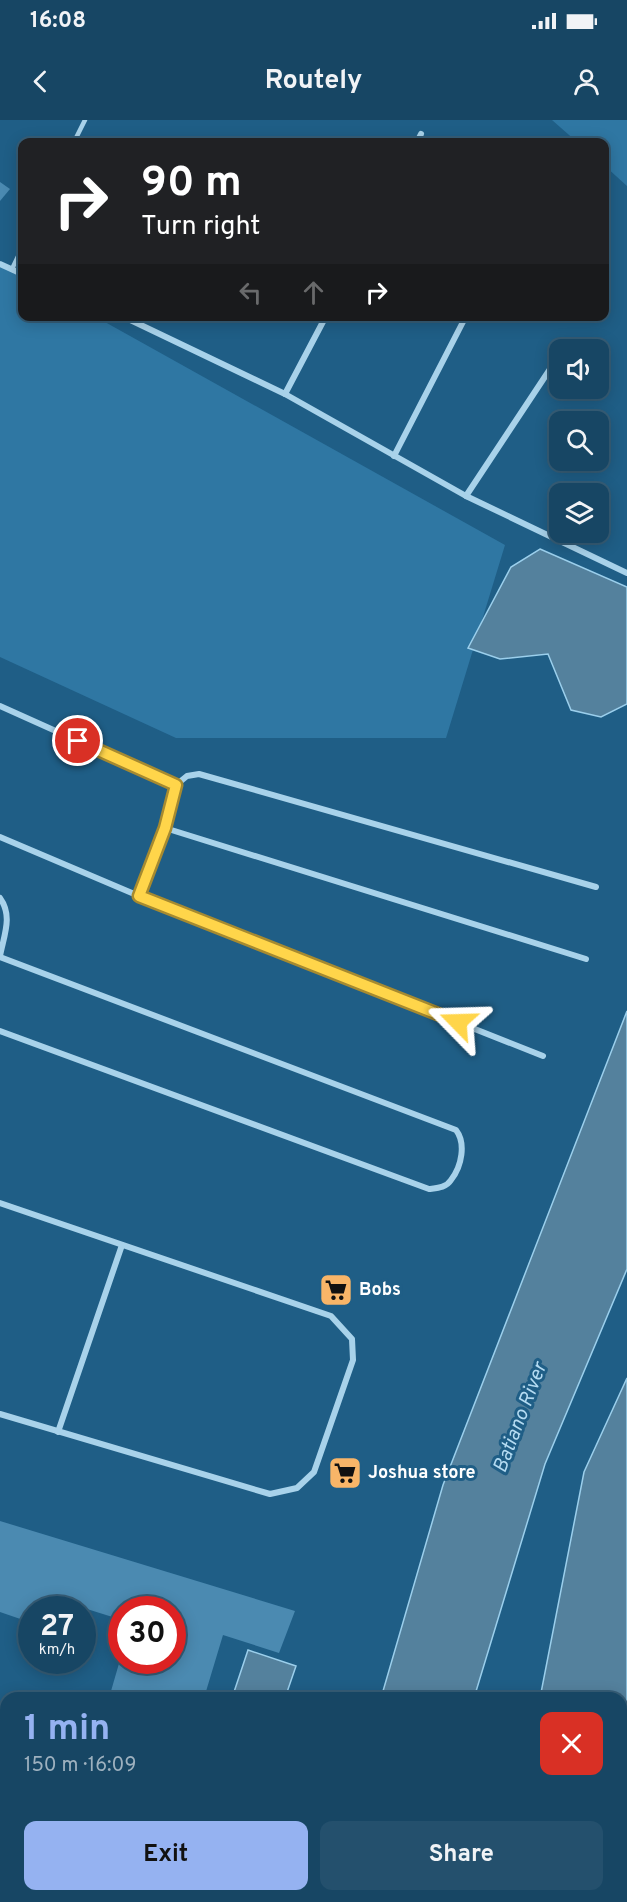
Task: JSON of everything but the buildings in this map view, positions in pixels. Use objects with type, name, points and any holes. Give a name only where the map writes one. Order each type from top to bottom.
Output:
[{"type":"street","points":[[419,138],[421,134]]},
{"type":"street","points":[[0,264],[18,272]]},
{"type":"street","points":[[132,321],[285,394],[466,496],[627,573]]},
{"type":"street","points":[[285,394],[323,321]]},
{"type":"street","points":[[394,456],[463,321]]},
{"type":"street","points":[[466,496],[549,371]]},
{"type":"street","points":[[0,706],[176,785]]},
{"type":"street","points":[[139,896],[165,828],[176,785],[187,776],[199,774],[596,887]]},
{"type":"street","points":[[165,828],[586,959]]},
{"type":"street","points":[[0,837],[139,896],[543,1056]]},
{"type":"street","points":[[0,898],[6,906],[8,918],[0,956],[456,1130],[463,1139],[462,1153],[451,1180],[442,1187],[429,1189],[0,1031]]},
{"type":"street","points":[[0,1203],[331,1316],[352,1340],[352,1360],[314,1472],[297,1488],[270,1494],[0,1414]]},
{"type":"street","points":[[58,1432],[122,1245]]},
{"type":"lane","points":[[76,138],[85,120]]},
{"type":"lane","points":[[12,269],[18,256]]},
{"type":"shaded area","points":[[552,120],[627,120],[627,186],[609,170],[609,138],[572,138]]},
{"type":"shaded area","points":[[0,263],[18,274],[18,321],[103,321],[505,545],[446,738],[176,738],[0,657]]},
{"type":"water","points":[[540,549],[627,587],[627,704],[601,717],[571,710],[548,654],[500,659],[468,648],[511,567]]},
{"type":"water","name":"Batiano River","points":[[627,1011],[627,1269],[545,1464],[476,1692],[383,1692],[443,1485]]},
{"type":"water","points":[[627,1378],[627,1692],[541,1692],[584,1472]]},
{"type":"water","points":[[248,1650],[296,1666],[287,1692],[234,1692]]},
{"type":"place","name":"Bobs","points":[[336,1290]]},
{"type":"place","name":"Joshua store","points":[[345,1473]]},
{"type":"route","points":[[78,741],[176,785],[165,828],[139,896],[458,1022]]}]
